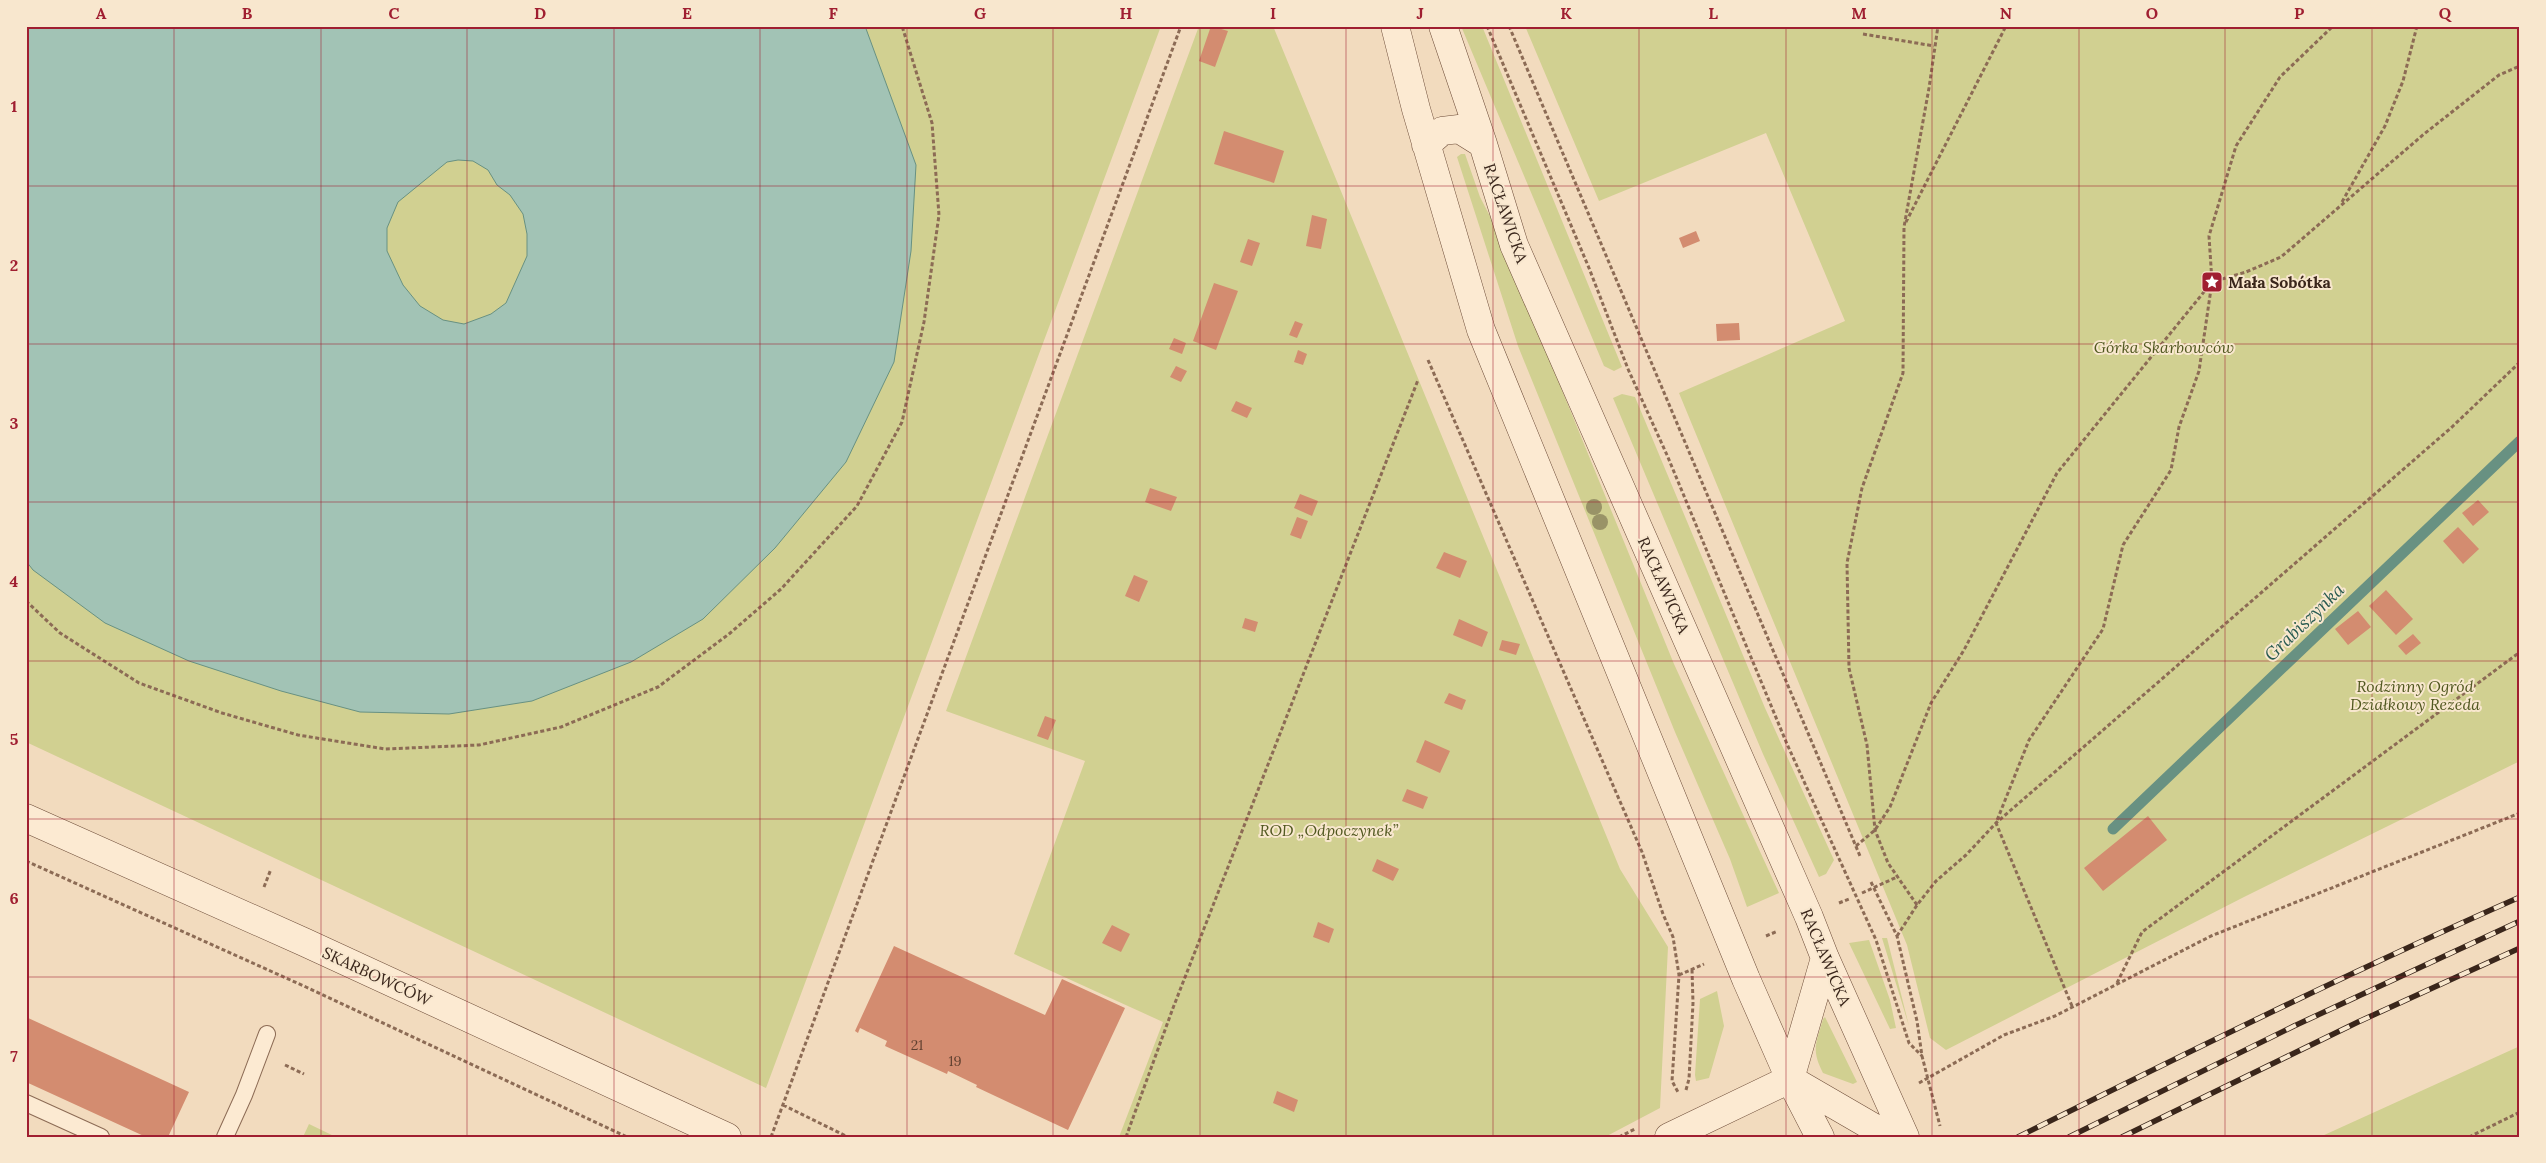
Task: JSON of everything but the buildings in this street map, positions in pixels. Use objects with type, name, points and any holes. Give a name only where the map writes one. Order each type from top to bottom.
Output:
[{"type":"street","points":[[1394,26],[1426,144],[1481,330],[1746,979],[1790,1079],[1820,1137]]},
{"type":"street","name":"RACŁAWICKA","points":[[1443,26],[1483,144],[1514,245],[1805,908],[1824,958],[1905,1137]]},
{"type":"street","points":[[1426,144],[1442,132],[1459,129],[1483,144]]},
{"type":"street","name":"SKARBOWCÓW","points":[[26,818],[304,942],[727,1137]]},
{"type":"street","points":[[1669,1137],[1790,1079],[1824,958]]},
{"type":"street","points":[[1790,1079],[1890,1137]]},
{"type":"lane","points":[[225,1137],[244,1095],[266,1034]]},
{"type":"lane","points":[[26,1102],[101,1137]]},
{"type":"path","points":[[26,601],[60,633],[139,683],[222,713],[298,735],[385,749],[479,745],[561,727],[658,687],[729,634],[781,589],[857,506],[902,422],[924,322],[939,215],[932,123],[902,26]]},
{"type":"path","points":[[771,1137],[1181,26]]},
{"type":"path","points":[[1487,26],[1589,268],[1628,369],[1667,455],[1790,752],[1876,940],[1909,1043],[1922,1056]]},
{"type":"path","points":[[1509,26],[1860,856]]},
{"type":"path","points":[[1917,905],[1888,863],[1875,830],[1867,745],[1849,668],[1847,563],[1862,488],[1902,373],[1904,227],[1938,26]]},
{"type":"path","points":[[1904,227],[2006,26]]},
{"type":"path","points":[[2072,1006],[1996,822],[2029,740],[2103,629],[2123,545],[2171,470],[2179,428],[2199,370],[2212,282],[2209,236],[2236,146],[2280,77],[2333,26]]},
{"type":"path","points":[[2341,205],[2385,126],[2403,81],[2417,26]]},
{"type":"path","points":[[1863,34],[1934,46]]},
{"type":"path","points":[[1856,846],[1875,830],[1890,807],[1931,703],[1964,650],[2057,473],[2212,282],[2246,272],[2281,257],[2424,134],[2499,74],[2520,66]]},
{"type":"path","points":[[1428,360],[1642,852],[1663,914],[1673,937],[1679,975],[1672,1081],[1683,1101]]},
{"type":"path","points":[[1897,936],[1917,905],[1936,881],[1966,855],[1996,822],[2452,427],[2520,362]]},
{"type":"path","points":[[1126,1137],[1173,1008],[1418,380]]},
{"type":"path","points":[[2117,984],[2142,932],[2520,652]]},
{"type":"path","points":[[1928,1078],[2004,1035],[2055,1016],[2211,936],[2520,813]]},
{"type":"path","points":[[26,860],[306,987],[627,1137]]},
{"type":"path","points":[[262,891],[271,869]]},
{"type":"path","points":[[1862,893],[1897,877]]},
{"type":"path","points":[[1871,882],[1897,936],[1917,1021],[1922,1056],[1942,1134]]},
{"type":"path","points":[[1679,975],[1692,969],[1693,1003],[1689,1079],[1685,1094]]},
{"type":"path","points":[[783,1106],[848,1137]]},
{"type":"path","points":[[2469,1137],[2520,1112]]},
{"type":"path","points":[[2478,1132],[2481,1137]]},
{"type":"green space","points":[[26,26],[1161,26],[766,1088],[26,742]]},
{"type":"green space","name":"ROD „Odpoczynek”","points":[[1199,26],[1273,26],[1620,869],[1668,947],[1660,1108],[1605,1137],[1119,1137],[1163,1022],[1014,954],[1085,761],[946,711]]},
{"type":"green space","points":[[1461,26],[1482,26],[1622,367],[1614,371],[1604,366]]},
{"type":"green space","name":"Górka Skarbowców","points":[[1525,26],[2520,26],[2520,761],[2244,897],[1946,1050],[1930,1038],[1907,945],[1679,393],[1845,321],[1766,133],[1599,201]]},
{"type":"green space","points":[[1465,154],[1480,197],[1494,224],[1674,664],[1779,893],[1747,907],[1730,859],[1675,732],[1518,346],[1457,157]]},
{"type":"green space","points":[[1622,394],[1635,397],[1765,708],[1834,860],[1826,874],[1819,877],[1763,754],[1613,398]]},
{"type":"green space","points":[[1882,938],[1887,938],[1909,1026]]},
{"type":"green space","points":[[1869,940],[1890,1000],[1896,1028],[1890,1029],[1849,943]]},
{"type":"green space","points":[[1717,991],[1724,1026],[1709,1078],[1696,1081],[1700,999]]},
{"type":"green space","points":[[1825,1017],[1857,1082],[1853,1084],[1823,1073],[1819,1065],[1816,1046]]},
{"type":"green space","points":[[2520,1046],[2520,1137],[2321,1137],[2322,1136]]},
{"type":"green space","points":[[309,1124],[336,1137],[303,1137]]},
{"type":"shaded area","points":[[26,26],[865,26],[916,165],[911,251],[894,362],[846,462],[775,548],[703,619],[631,662],[532,701],[449,714],[360,712],[281,691],[189,661],[105,623],[33,570],[26,561]],"holes":[[[458,160],[473,161],[488,170],[497,185],[510,195],[523,214],[527,234],[527,256],[506,303],[491,314],[464,324],[443,320],[420,306],[403,285],[387,251],[387,228],[398,202],[447,162]]]},
{"type":"waterway","name":"Grabiszynka","points":[[2113,829],[2520,441]]},
{"type":"railway","points":[[2018,1137],[2393,954],[2520,897]]},
{"type":"railway","points":[[2069,1137],[2294,1026],[2520,921]]},
{"type":"railway","points":[[2122,1137],[2358,1022],[2520,948]]},
{"type":"place","name":"Mała Sobótka","points":[[2212,282]]},
{"type":"park label","name":"Rodzinny Ogród Działkowy Rezeda","points":[[2415,695]]}]
